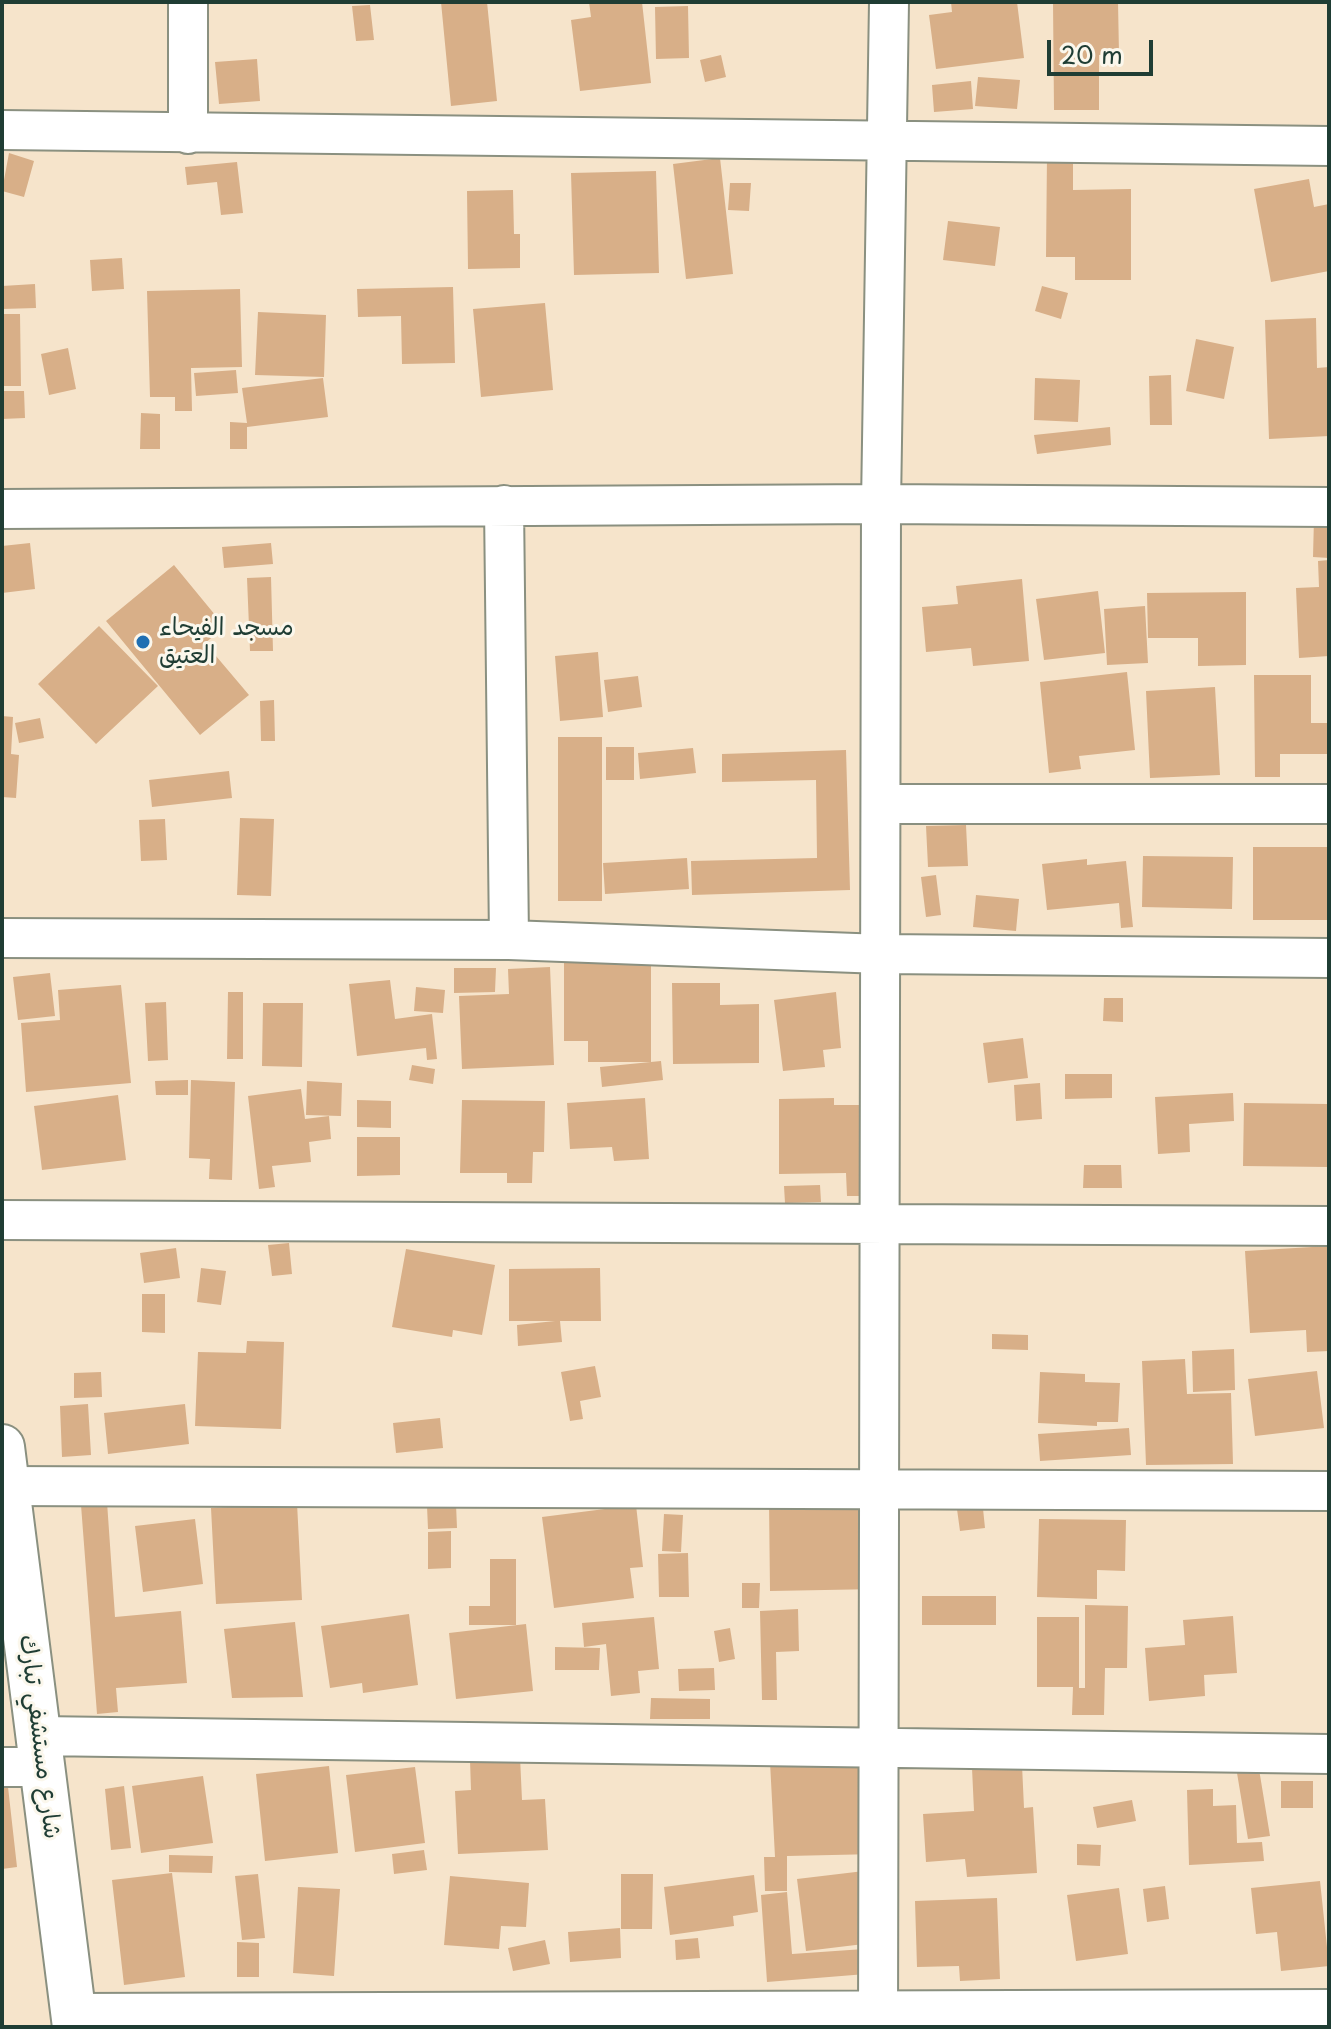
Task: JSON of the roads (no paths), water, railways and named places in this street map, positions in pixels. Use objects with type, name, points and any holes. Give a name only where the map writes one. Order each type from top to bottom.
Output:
[{"type":"street","points":[[188,2],[188,134]]},
{"type":"street","points":[[878,2018],[881,504],[889,2]]},
{"type":"street","points":[[2,130],[1329,146]]},
{"type":"street","points":[[2,509],[881,504],[1329,507]]},
{"type":"street","points":[[504,505],[509,940]]},
{"type":"street","points":[[881,804],[1329,804]]},
{"type":"street","points":[[2,938],[509,940],[882,954],[1329,958]]},
{"type":"street","points":[[2,1220],[1329,1226]]},
{"type":"street","points":[[4,1473],[1329,1491]]},
{"type":"street","name":"شارع مستشفي تبارك","points":[[4,1473],[28,1757],[74,2020]]},
{"type":"street","points":[[28,1757],[880,1749],[1329,1754]]},
{"type":"street","points":[[74,2020],[1062,2018],[1329,2009]]},
{"type":"place","name":"مسجد الفيحاء العتيق","points":[[143,642]]}]
